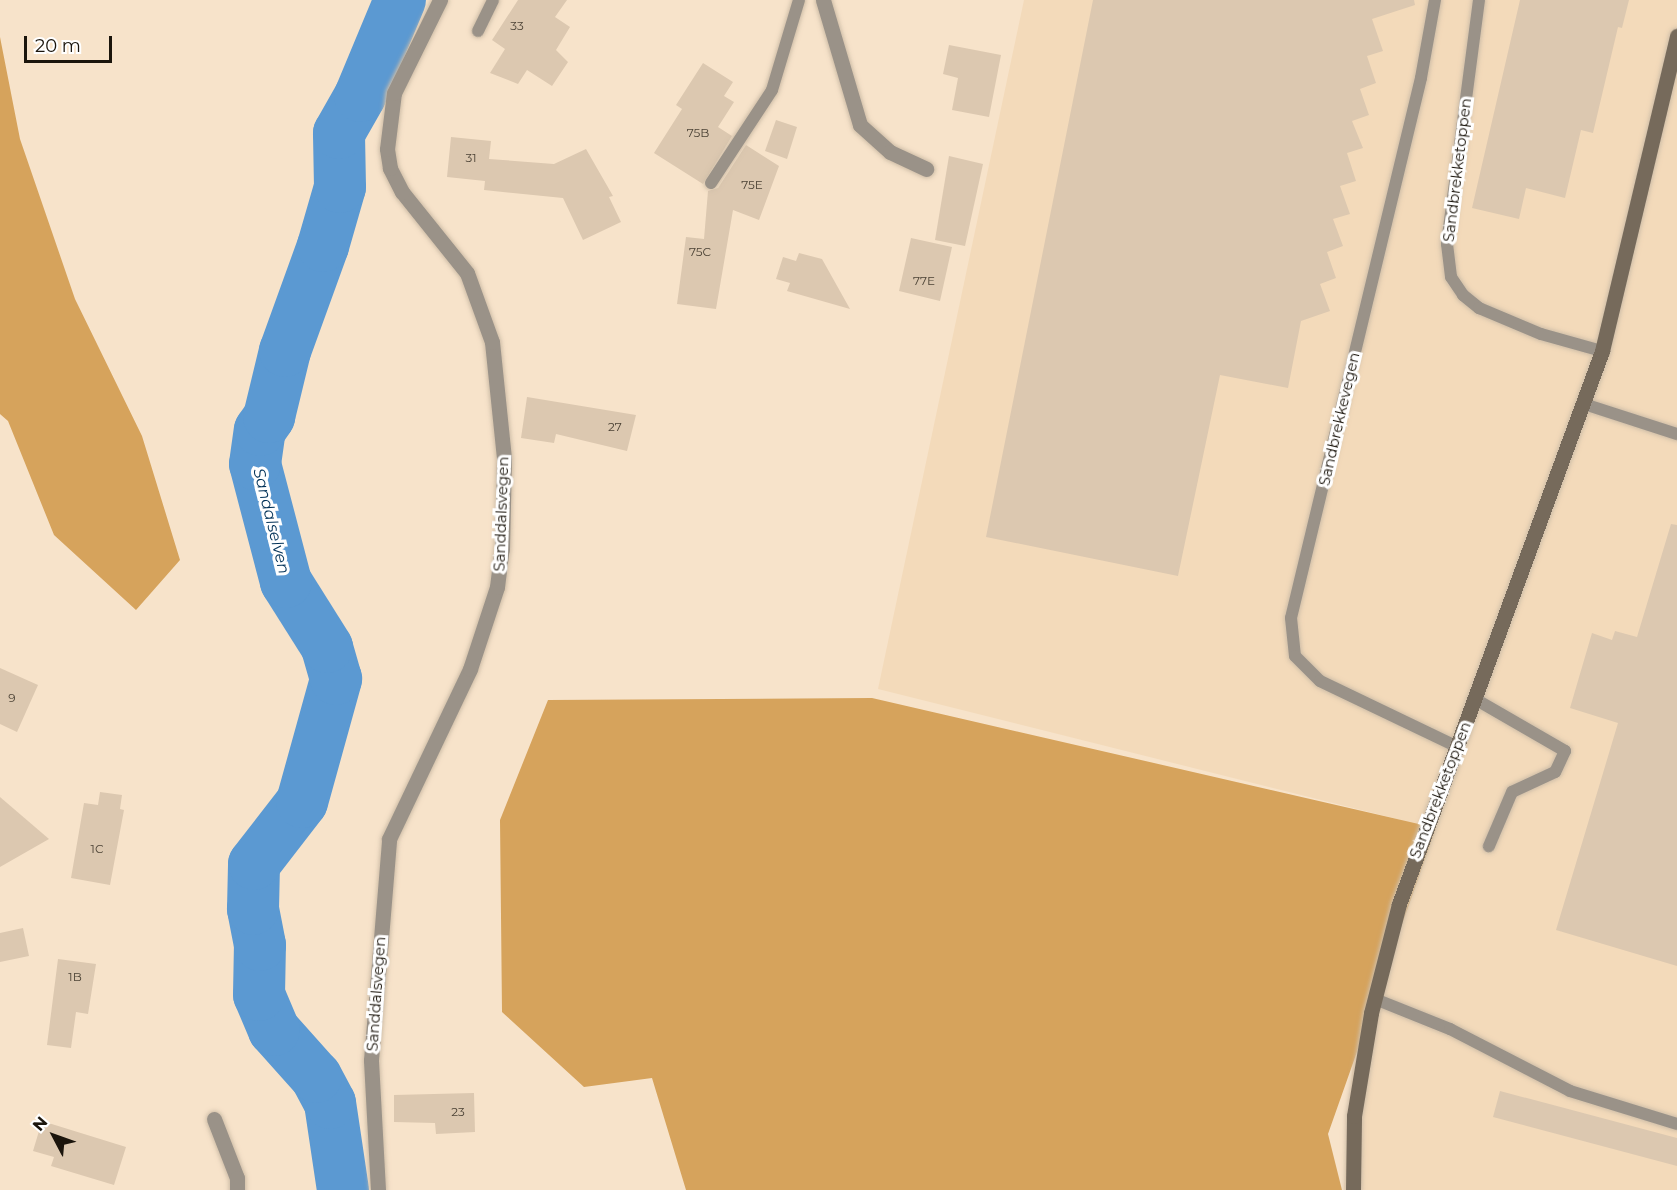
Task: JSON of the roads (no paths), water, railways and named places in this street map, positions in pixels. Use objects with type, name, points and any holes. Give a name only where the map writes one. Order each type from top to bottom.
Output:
[{"type":"street","name":"Sanddalsvegen","points":[[378,1190],[371,1060],[389,838],[470,669],[497,586],[502,549],[503,448],[492,342],[467,273],[402,192],[390,168],[387,149],[394,93],[440,0]]},
{"type":"street","points":[[823,0],[860,125],[890,152],[926,169]]},
{"type":"street","name":"Sandbrekketoppen","points":[[1353,1190],[1354,1116],[1375,999],[1414,856],[1458,747],[1602,351],[1677,36]]},
{"type":"street","points":[[214,1119],[234,1169],[237,1190]]},
{"type":"lane","points":[[478,31],[493,0]]},
{"type":"lane","points":[[711,183],[772,90],[799,0]]},
{"type":"lane","name":"Sandbrekkevegen","points":[[1436,0],[1421,78],[1292,618],[1295,656],[1320,681],[1458,747]]},
{"type":"lane","name":"Sandbrekketoppen","points":[[1479,0],[1447,244],[1451,277],[1463,296],[1479,308],[1540,334],[1602,351]]},
{"type":"lane","points":[[1584,404],[1677,434]]},
{"type":"lane","points":[[1475,699],[1565,751],[1555,772],[1512,792],[1489,846]]},
{"type":"lane","points":[[1375,999],[1450,1029],[1570,1091],[1677,1124]]},
{"type":"waterway","name":"Sandalselven","points":[[343,1190],[330,1103],[316,1077],[274,1030],[259,995],[260,945],[253,909],[254,864],[302,802],[336,679],[327,647],[286,582],[255,464],[260,430],[269,417],[285,351],[323,246],[340,187],[339,133],[360,96],[400,0]]}]
